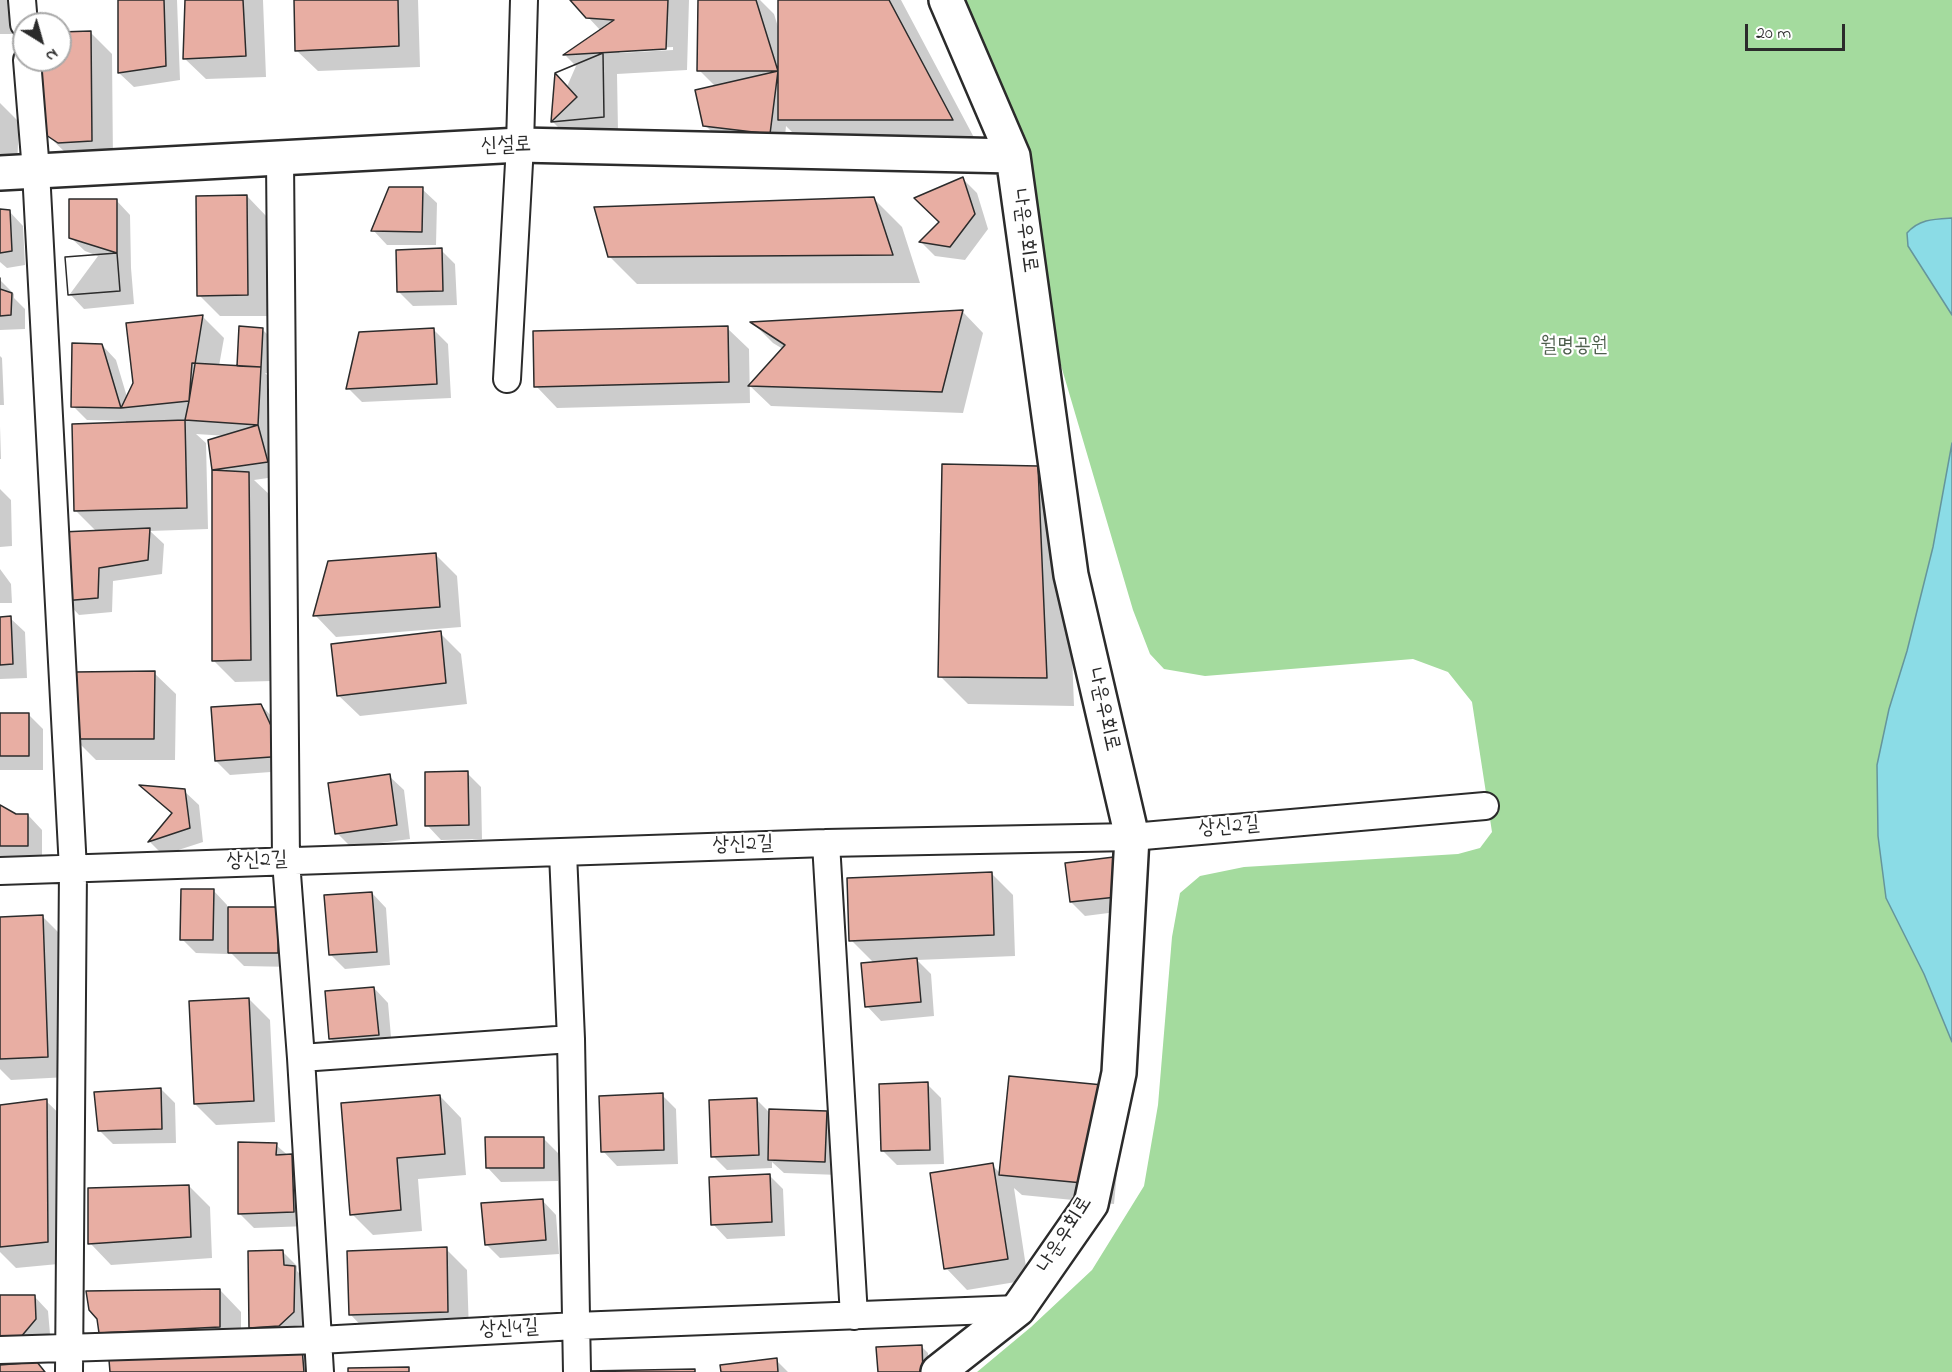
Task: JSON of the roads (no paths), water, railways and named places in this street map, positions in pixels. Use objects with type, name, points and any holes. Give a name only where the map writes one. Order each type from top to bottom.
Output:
[{"type":"street","points":[[507,379],[520,145],[524,0]]},
{"type":"street","name":"나운우회로","points":[[938,1372],[1018,1309],[1091,1204],[1119,1073],[1132,837],[1071,575],[1013,156],[946,0]]},
{"type":"street","points":[[28,72],[36,171],[73,869],[68,1360]]},
{"type":"street","name":"신설로","points":[[0,172],[520,145],[1013,156]]},
{"type":"street","points":[[280,159],[286,861],[301,1058],[320,1372]]},
{"type":"street","name":"상신2길","points":[[0,871],[826,843],[1132,837],[1485,806]]},
{"type":"street","points":[[826,843],[854,1316]]},
{"type":"street","points":[[563,853],[571,1039],[577,1372]]},
{"type":"street","points":[[301,1058],[571,1039]]},
{"type":"street","name":"상신4길","points":[[0,1350],[68,1360],[319,1340],[576,1326],[1018,1309]]},
{"type":"water","points":[[1952,218],[1952,315],[1908,246],[1907,233],[1922,222]]},
{"type":"water","points":[[1952,443],[1952,1042],[1924,974],[1886,898],[1878,836],[1877,765],[1889,709],[1907,651],[1933,547]]},
{"type":"park label","name":"월명공원","points":[[1574,348]]}]
